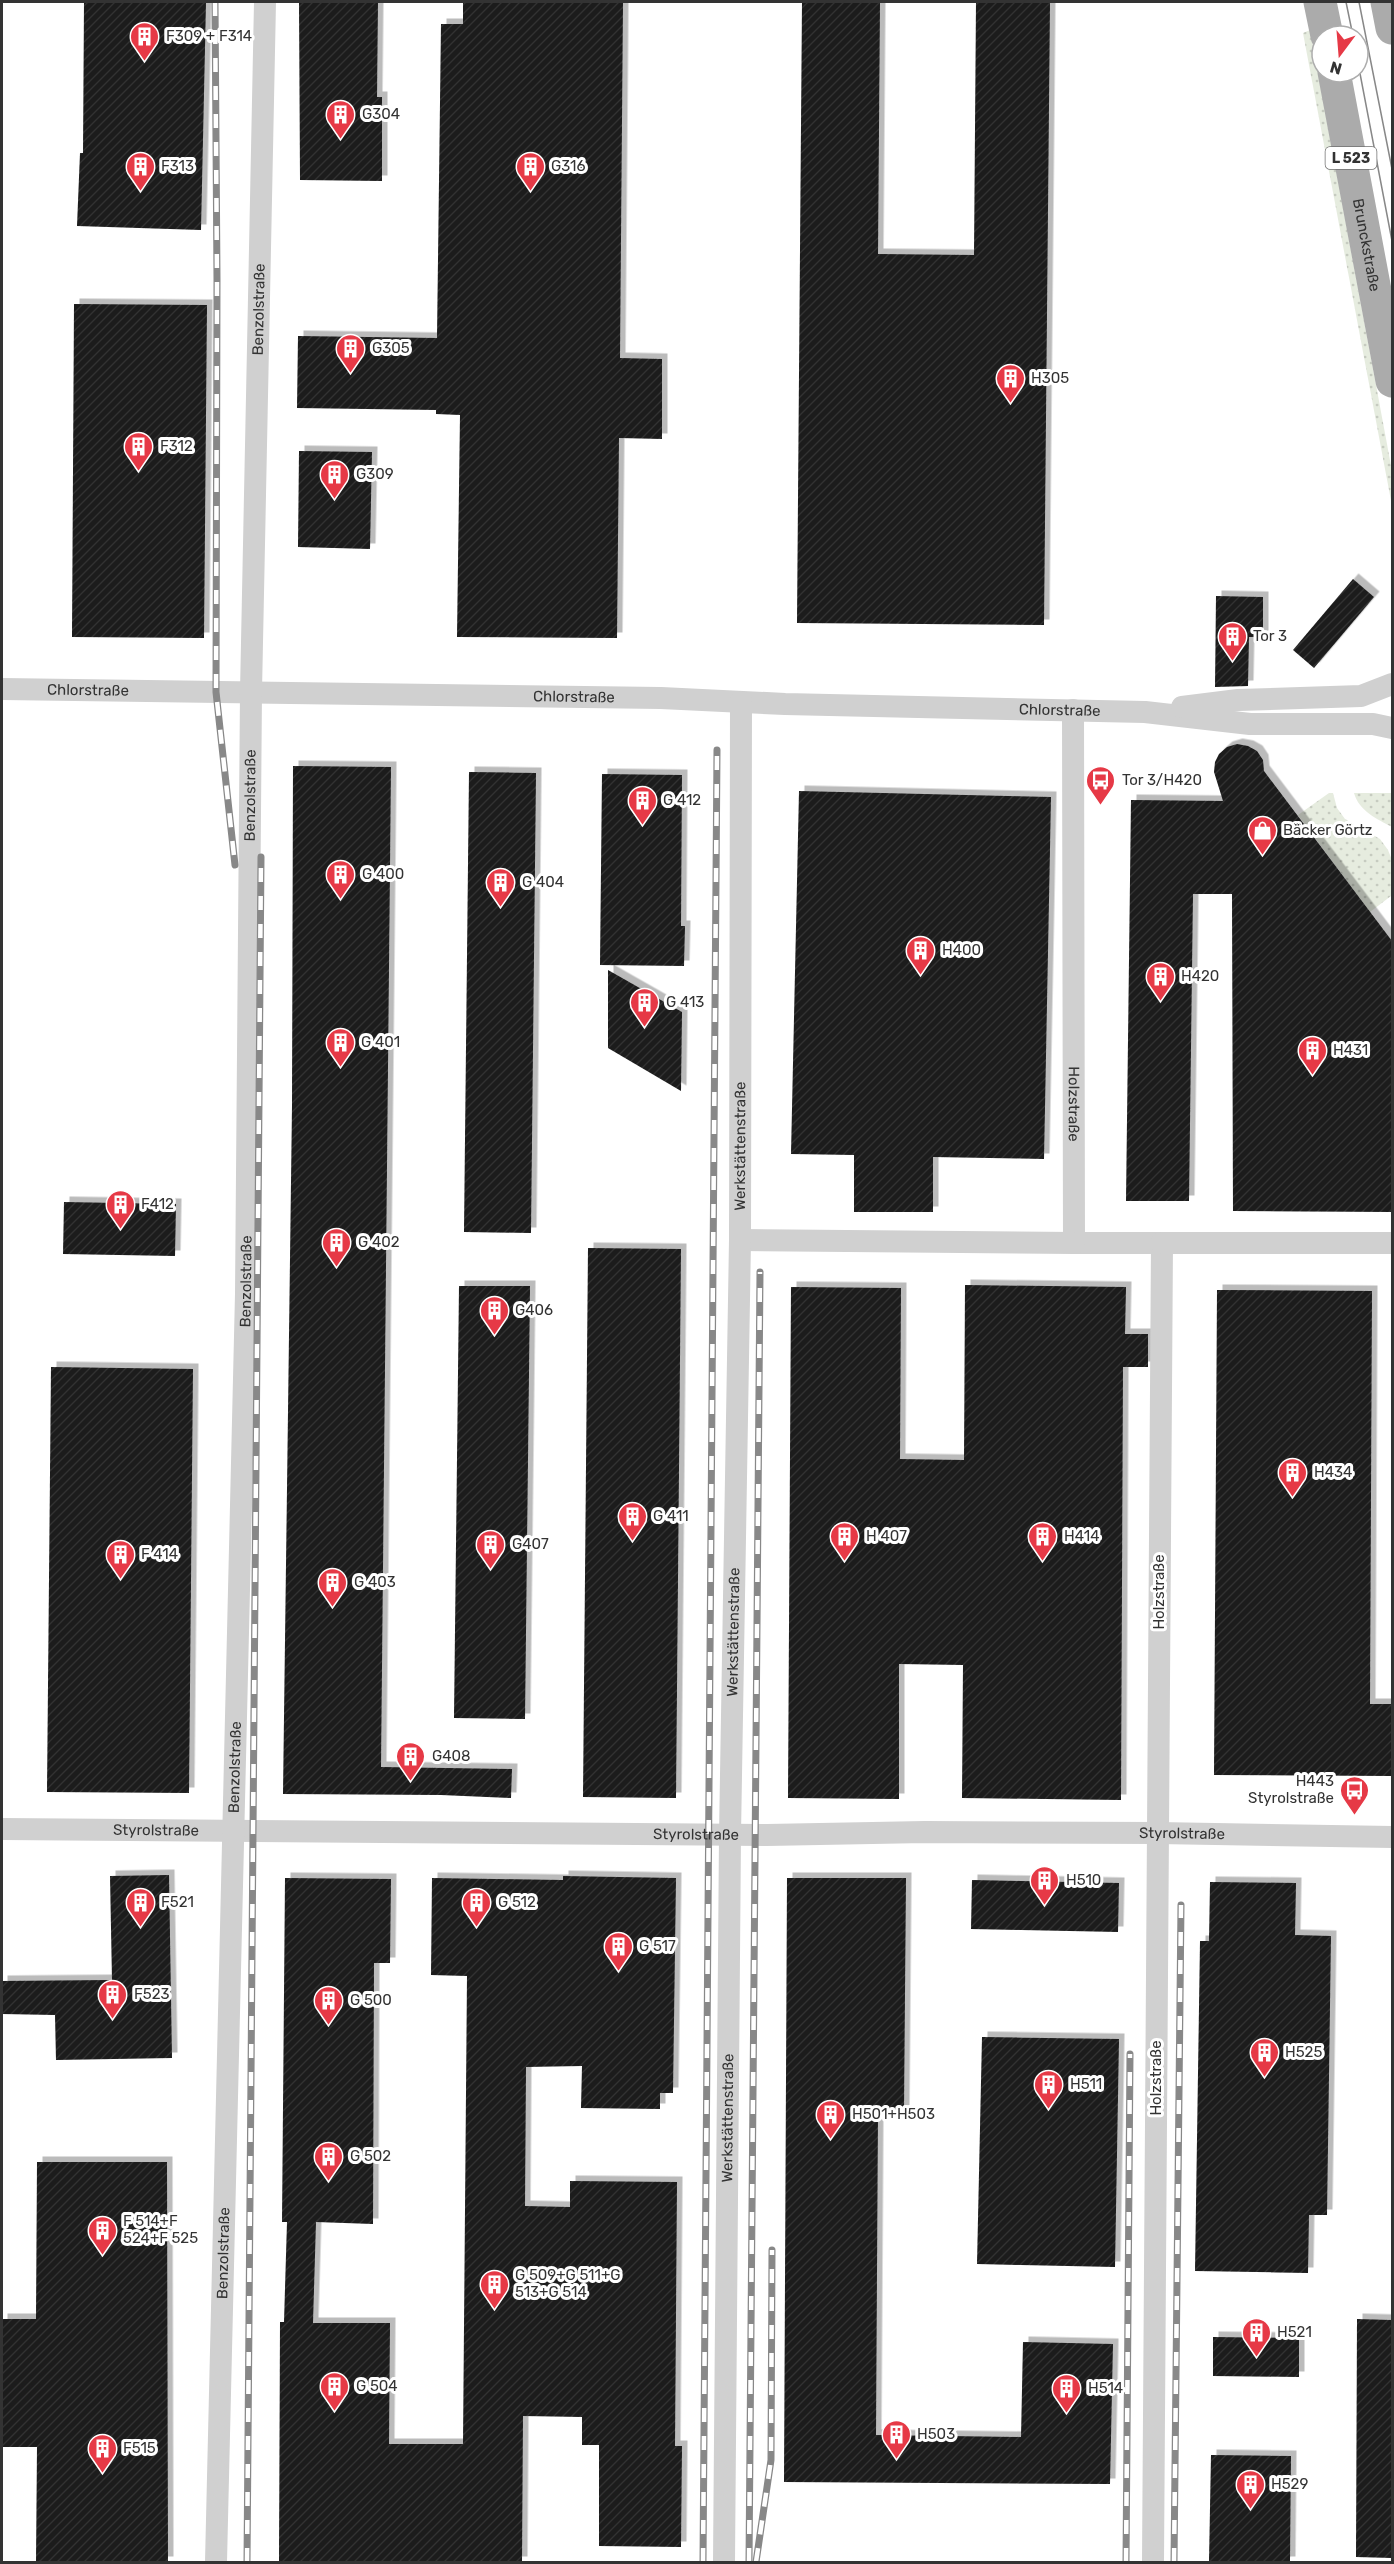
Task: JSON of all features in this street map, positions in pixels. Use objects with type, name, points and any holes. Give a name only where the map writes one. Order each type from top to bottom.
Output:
[{"type":"main road","points":[[1320,2],[1325,24]]},
{"type":"main road","points":[[1387,2],[1392,28]]},
{"type":"main road","name":"Brunckstraße","points":[[1336,84],[1392,381]]},
{"type":"street","name":"Benzolstraße","points":[[216,2562],[231,1830],[246,1294],[251,692],[265,2]]},
{"type":"street","points":[[1239,711],[1360,696],[1392,684]]},
{"type":"street","name":"Chlorstraße","points":[[2,690],[661,698],[1145,712],[1239,711]]},
{"type":"street","name":"Werkstättenstraße","points":[[724,2562],[730,1835],[740,1240],[741,702]]},
{"type":"street","name":"Holzstraße","points":[[1073,710],[1074,1243]]},
{"type":"street","points":[[1239,711],[1373,724],[1392,728]]},
{"type":"street","points":[[740,1240],[1392,1243]]},
{"type":"street","name":"Holzstraße","points":[[1153,2562],[1162,1243]]},
{"type":"street","name":"Styrolstraße","points":[[2,1829],[730,1835],[925,1832],[1158,1833],[1392,1837]]},
{"type":"shaded area","points":[[1310,30],[1310,70],[1303,33]]},
{"type":"shaded area","points":[[1313,84],[1320,84],[1392,471],[1392,506]]},
{"type":"shaded area","points":[[1329,793],[1333,793],[1337,808],[1345,819],[1380,839],[1392,860],[1391,896],[1370,912],[1298,815]]},
{"type":"shaded area","points":[[1354,793],[1392,793],[1392,827],[1364,810]]},
{"type":"building","points":[[84,2],[206,2],[201,230],[77,226],[80,153],[83,153]]},
{"type":"building","points":[[299,2],[378,2],[377,97],[382,97],[382,181],[300,180]]},
{"type":"building","points":[[463,2],[623,2],[620,358],[662,359],[662,439],[619,438],[617,638],[457,637],[460,415],[436,414],[436,410],[297,408],[298,336],[437,338],[441,24],[463,24]]},
{"type":"building","points":[[802,2],[880,2],[878,254],[974,255],[976,2],[1050,2],[1044,625],[797,623]]},
{"type":"building","name":"F312","points":[[74,304],[207,305],[204,638],[72,637]]},
{"type":"building","name":"G309","points":[[299,451],[372,452],[370,549],[298,547]]},
{"type":"building","points":[[1353,579],[1374,597],[1314,668],[1293,650]]},
{"type":"building","points":[[1216,596],[1263,597],[1263,637],[1249,637],[1248,686],[1215,687]]},
{"type":"building","name":"H431","points":[[1237,744],[1257,751],[1263,760],[1264,771],[1392,941],[1392,1212],[1233,1211],[1232,894],[1193,894],[1189,1201],[1126,1201],[1131,800],[1223,801],[1214,772],[1215,762],[1219,754],[1227,747]]},
{"type":"building","points":[[293,766],[391,767],[381,1767],[512,1769],[511,1798],[283,1794],[292,1106]]},
{"type":"building","name":"G 404","points":[[469,772],[536,773],[531,1233],[464,1232]]},
{"type":"building","points":[[602,774],[682,775],[681,926],[685,926],[684,966],[600,965]]},
{"type":"building","name":"H400","points":[[799,791],[1051,797],[1044,1159],[933,1157],[933,1212],[854,1212],[854,1155],[791,1154]]},
{"type":"building","name":"G 413","points":[[608,970],[682,1012],[681,1091],[608,1048]]},
{"type":"building","name":"F412","points":[[64,1202],[176,1204],[175,1256],[63,1254]]},
{"type":"building","name":"G 411","points":[[588,1248],[681,1249],[676,1798],[583,1797]]},
{"type":"building","points":[[965,1285],[1126,1287],[1125,1334],[1148,1334],[1148,1367],[1123,1367],[1121,1800],[962,1798],[963,1665],[899,1664],[899,1799],[788,1798],[791,1287],[901,1288],[900,1459],[964,1460]]},
{"type":"building","name":"G407","points":[[459,1286],[530,1286],[525,1719],[454,1718]]},
{"type":"building","name":"H434","points":[[1217,1290],[1372,1291],[1370,1704],[1392,1704],[1392,1776],[1214,1775]]},
{"type":"building","name":"F 414","points":[[51,1367],[193,1369],[189,1793],[47,1792]]},
{"type":"building","points":[[169,1875],[172,2058],[56,2060],[55,2015],[2,2014],[2,1981],[112,1980],[110,1876]]},
{"type":"building","points":[[563,1876],[676,1878],[673,2093],[660,2093],[660,2109],[581,2108],[582,2066],[526,2067],[525,2206],[570,2207],[570,2181],[677,2182],[675,2446],[682,2446],[681,2547],[599,2546],[599,2445],[582,2445],[582,2417],[523,2416],[522,2562],[279,2562],[280,2322],[284,2322],[287,2222],[282,2222],[285,1878],[391,1879],[390,1963],[374,1963],[373,2224],[316,2222],[313,2323],[390,2323],[389,2444],[463,2444],[467,1976],[431,1975],[432,1878],[563,1880]]},
{"type":"building","name":"H501+H503","points":[[787,1878],[906,1878],[904,2111],[878,2111],[876,2435],[1021,2437],[1023,2342],[1113,2344],[1110,2484],[784,2482]]},
{"type":"building","name":"H510","points":[[972,1880],[1119,1883],[1118,1932],[971,1929]]},
{"type":"building","name":"H525","points":[[1210,1882],[1296,1883],[1295,1935],[1331,1936],[1327,2215],[1309,2215],[1308,2273],[1195,2271],[1200,1941],[1209,1941]]},
{"type":"building","name":"H511","points":[[982,2037],[1119,2039],[1115,2267],[977,2264]]},
{"type":"building","points":[[37,2162],[167,2162],[168,2562],[36,2562],[37,2447],[2,2447],[2,2319],[36,2319]]},
{"type":"building","points":[[1357,2319],[1392,2320],[1392,2558],[1356,2557]]},
{"type":"building","name":"H521","points":[[1213,2337],[1299,2338],[1299,2377],[1213,2376]]},
{"type":"building","name":"H529","points":[[1211,2455],[1291,2456],[1290,2562],[1209,2562]]},
{"type":"tram line","points":[[1346,2],[1351,24]]},
{"type":"tram line","points":[[1359,2],[1392,169]]},
{"type":"tram line","points":[[1362,84],[1392,241]]},
{"type":"railway","points":[[215,2],[216,692],[235,865]]},
{"type":"railway","points":[[703,2562],[717,750]]},
{"type":"railway","points":[[247,2562],[261,857]]},
{"type":"railway","points":[[749,2562],[760,1272]]},
{"type":"railway","points":[[1174,2562],[1181,1905]]},
{"type":"railway","points":[[1126,2562],[1130,2054]]},
{"type":"railway","points":[[756,2562],[771,2460],[772,2250]]},
{"type":"place","name":"F309 + F314","points":[[145,62]]},
{"type":"place","name":"G304","points":[[341,140]]},
{"type":"place","name":"F313","points":[[140,192]]},
{"type":"place","name":"G316","points":[[530,192]]},
{"type":"place","name":"G305","points":[[351,374]]},
{"type":"place","name":"H305","points":[[1010,404]]},
{"type":"place","name":"F312","points":[[139,472]]},
{"type":"place","name":"G309","points":[[335,500]]},
{"type":"place","name":"Tor 3","points":[[1232,662]]},
{"type":"place","name":"Tor 3/H420","points":[[1101,806]]},
{"type":"place","name":"G 412","points":[[642,826]]},
{"type":"place","name":"Bäcker Görtz","points":[[1262,856]]},
{"type":"place","name":"G 400","points":[[341,900]]},
{"type":"place","name":"G 404","points":[[501,908]]},
{"type":"place","name":"H400","points":[[921,976]]},
{"type":"place","name":"H420","points":[[1160,1002]]},
{"type":"place","name":"G 413","points":[[645,1028]]},
{"type":"place","name":"G 401","points":[[340,1068]]},
{"type":"place","name":"H431","points":[[1312,1076]]},
{"type":"place","name":"F412","points":[[120,1230]]},
{"type":"place","name":"G 402","points":[[337,1268]]},
{"type":"place","name":"G406","points":[[494,1336]]},
{"type":"place","name":"H434","points":[[1293,1498]]},
{"type":"place","name":"G 411","points":[[632,1542]]},
{"type":"place","name":"H 407","points":[[845,1562]]},
{"type":"place","name":"H414","points":[[1043,1562]]},
{"type":"place","name":"G407","points":[[491,1570]]},
{"type":"place","name":"F 414","points":[[120,1580]]},
{"type":"place","name":"G 403","points":[[333,1608]]},
{"type":"place","name":"G408","points":[[411,1782]]},
{"type":"place","name":"H443 Styrolstraße","points":[[1355,1816]]},
{"type":"place","name":"H510","points":[[1045,1906]]},
{"type":"place","name":"F521","points":[[140,1928]]},
{"type":"place","name":"G 512","points":[[477,1928]]},
{"type":"place","name":"G 517","points":[[618,1972]]},
{"type":"place","name":"F523","points":[[113,2020]]},
{"type":"place","name":"G 500","points":[[329,2026]]},
{"type":"place","name":"H525","points":[[1264,2078]]},
{"type":"place","name":"H511","points":[[1049,2110]]},
{"type":"place","name":"H501+H503","points":[[831,2140]]},
{"type":"place","name":"G 502","points":[[329,2182]]},
{"type":"place","name":"F 514+F 524+F 525","points":[[102,2256]]},
{"type":"place","name":"G 509+G 511+G 513+G 514","points":[[494,2310]]},
{"type":"place","name":"H521","points":[[1256,2358]]},
{"type":"place","name":"G 504","points":[[335,2412]]},
{"type":"place","name":"H514","points":[[1067,2414]]},
{"type":"place","name":"H503","points":[[896,2460]]},
{"type":"place","name":"F515","points":[[102,2474]]},
{"type":"place","name":"H529","points":[[1250,2510]]}]
